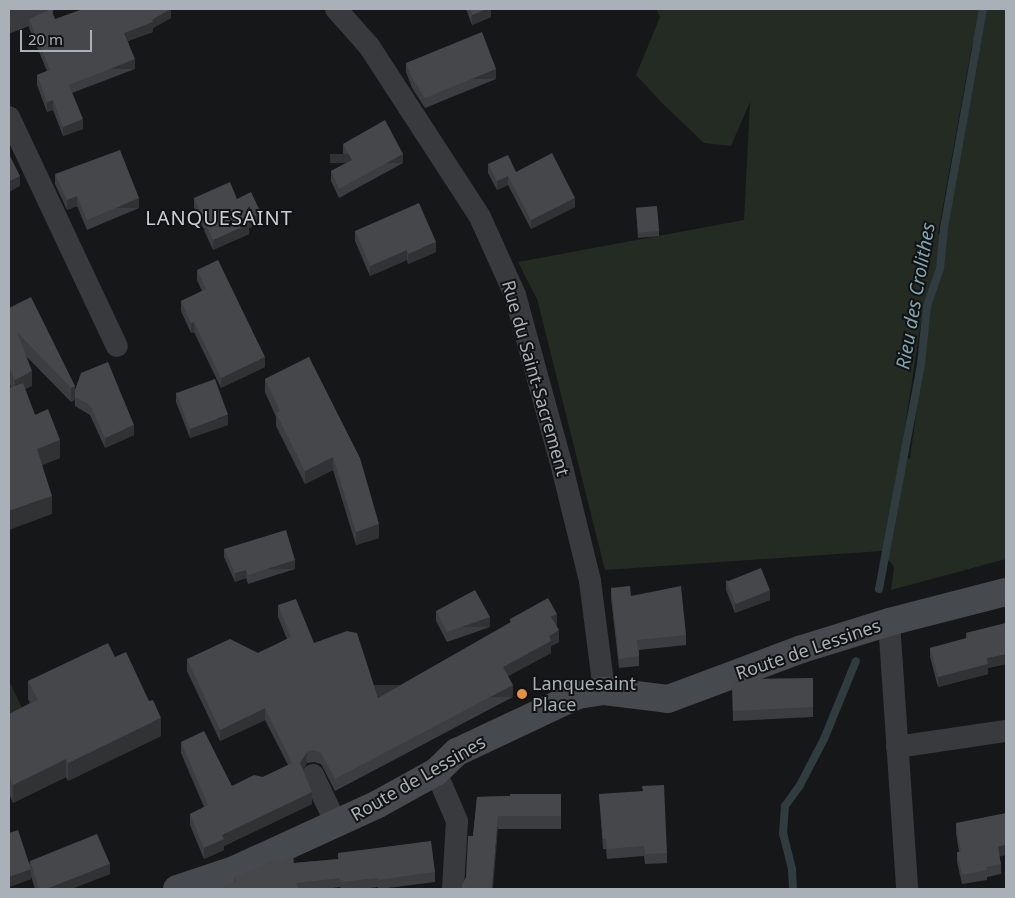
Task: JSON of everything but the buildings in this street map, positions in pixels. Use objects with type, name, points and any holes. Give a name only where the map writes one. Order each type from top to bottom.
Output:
[{"type":"main road","name":"Route de Lessines","points":[[177,889],[234,870],[378,804],[436,772],[457,752],[578,694],[604,691],[668,699],[802,648],[889,622],[1006,592]]},
{"type":"street","points":[[9,22],[43,9]]},
{"type":"street","name":"Rue du Saint-Sacrement","points":[[336,9],[369,46],[480,217],[515,295],[563,471],[590,581],[604,691]]},
{"type":"street","points":[[9,117],[117,346]]},
{"type":"street","points":[[889,622],[907,889]]},
{"type":"street","points":[[898,747],[1006,731]]},
{"type":"street","points":[[436,772],[457,821],[453,889]]},
{"type":"street","points":[[313,776],[336,823]]},
{"type":"shaded area","points":[[656,9],[1006,9],[1006,559],[891,590],[894,567],[882,551],[605,570],[537,299],[518,262],[744,220],[750,102],[731,146],[704,143],[636,75],[660,17]],"holes":[[[980,42],[947,232],[938,234],[972,45]],[[923,308],[930,314],[910,458],[900,461]]]},
{"type":"shaded area","points":[[9,681],[28,720],[9,728]]},
{"type":"waterway","name":"Rieu des Crolithes","points":[[879,589],[921,364],[927,306],[940,269],[944,228],[983,9]]},
{"type":"waterway","name":"Rieu des Crolithes","points":[[793,889],[792,869],[783,834],[785,806],[800,785],[824,739],[856,661]]},
{"type":"place","name":"Lanquesaint Place","points":[[522,694]]},
{"type":"district","name":"LANQUESAINT","points":[[219,217]]}]
